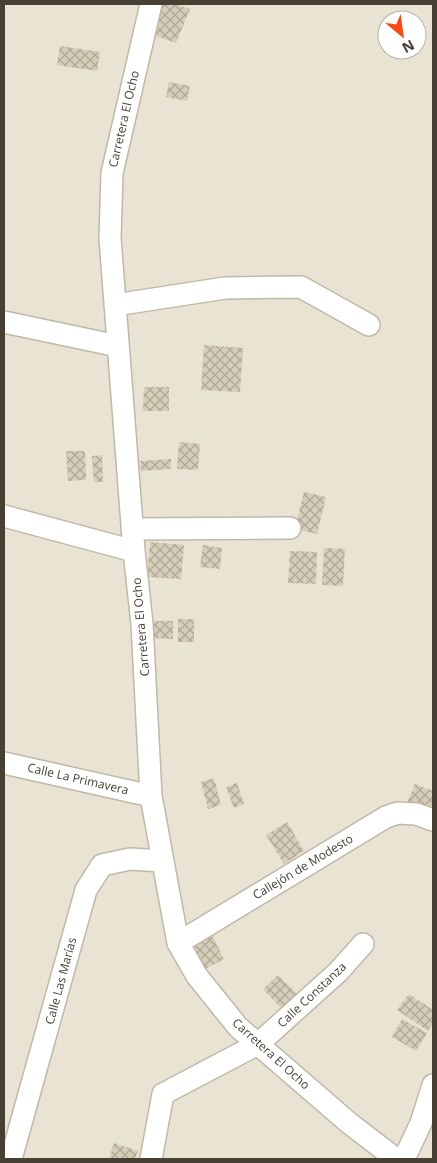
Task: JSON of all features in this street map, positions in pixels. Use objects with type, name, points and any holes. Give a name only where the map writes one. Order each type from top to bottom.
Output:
[{"type":"street","name":"Carretera El Ocho","points":[[151,4],[112,173],[110,238],[132,529],[142,624],[151,796],[178,943],[197,976],[238,1026],[349,1123],[396,1159]]},
{"type":"street","points":[[115,304],[225,288],[301,287],[369,325]]},
{"type":"street","points":[[4,322],[118,346]]},
{"type":"street","points":[[4,516],[134,551]]},
{"type":"street","points":[[132,529],[290,528]]},
{"type":"street","name":"Calle La Primavera","points":[[4,763],[151,796]]},
{"type":"street","name":"Callejón de Modesto","points":[[178,943],[386,817],[398,813],[416,814],[433,820]]},
{"type":"street","name":"Calle Las Marías","points":[[11,1159],[86,890],[102,865],[130,859],[163,861]]},
{"type":"street","name":"Calle Constanza","points":[[151,1159],[163,1094],[258,1044],[338,972],[364,944]]},
{"type":"street","points":[[404,1159],[421,1123],[433,1085]]},
{"type":"shaded area","points":[[4,4],[433,4],[433,1159],[4,1159]]},
{"type":"building","points":[[163,4],[176,4],[190,9],[176,43],[151,34]]},
{"type":"building","points":[[60,46],[100,52],[97,71],[57,65]]},
{"type":"building","points":[[169,82],[190,86],[187,101],[166,97]]},
{"type":"building","points":[[204,345],[243,348],[240,392],[201,390]]},
{"type":"building","points":[[144,387],[169,387],[169,411],[143,411]]},
{"type":"building","points":[[179,442],[200,444],[198,470],[177,469]]},
{"type":"building","points":[[66,451],[85,451],[86,480],[68,481]]},
{"type":"building","points":[[102,455],[103,482],[94,482],[92,456]]},
{"type":"building","points":[[171,459],[171,469],[141,471],[140,461]]},
{"type":"building","points":[[304,492],[326,497],[317,534],[295,529]]},
{"type":"building","points":[[150,542],[184,545],[181,579],[147,577]]},
{"type":"building","points":[[203,545],[222,548],[220,569],[200,567]]},
{"type":"building","points":[[324,548],[345,549],[343,586],[322,585]]},
{"type":"building","points":[[290,551],[317,552],[316,584],[288,583]]},
{"type":"building","points":[[178,619],[194,619],[194,642],[178,642]]},
{"type":"building","points":[[153,621],[173,621],[173,639],[152,638]]},
{"type":"building","points":[[214,778],[221,805],[208,809],[201,782]]},
{"type":"building","points":[[237,783],[244,804],[234,808],[226,787]]},
{"type":"building","points":[[415,784],[433,791],[431,813],[407,803]]},
{"type":"building","points":[[287,822],[304,851],[284,864],[266,835]]},
{"type":"building","points":[[211,933],[224,959],[200,972],[187,946]]},
{"type":"building","points":[[278,975],[299,996],[283,1010],[263,989]]},
{"type":"building","points":[[409,994],[433,1010],[433,1024],[428,1031],[397,1010]]},
{"type":"building","points":[[402,1019],[427,1033],[416,1051],[392,1037]]},
{"type":"building","points":[[114,1143],[138,1151],[135,1159],[109,1159]]}]
